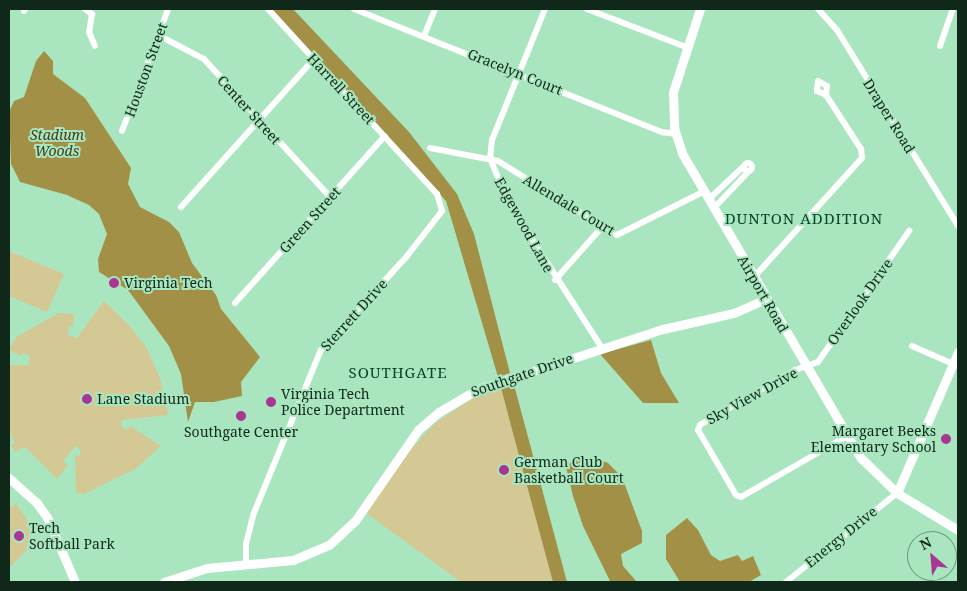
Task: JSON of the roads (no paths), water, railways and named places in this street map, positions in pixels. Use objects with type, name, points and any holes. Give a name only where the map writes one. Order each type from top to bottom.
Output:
[{"type":"street","points":[[86,9],[92,14],[89,32],[95,46]]},
{"type":"street","name":"Houston Street","points":[[122,131],[168,9]]},
{"type":"street","name":"Harrell Street","points":[[268,9],[415,170]]},
{"type":"street","name":"Gracelyn Court","points":[[354,9],[662,132],[676,134]]},
{"type":"street","points":[[424,36],[435,9]]},
{"type":"street","points":[[490,158],[492,140],[544,9]]},
{"type":"street","points":[[587,9],[686,47]]},
{"type":"street","name":"Airport Road","points":[[700,9],[686,47],[673,92],[676,134],[706,196],[847,436],[870,470],[897,493],[958,530]]},
{"type":"street","name":"Draper Road","points":[[818,9],[837,30],[958,226]]},
{"type":"street","points":[[940,46],[953,9]]},
{"type":"street","name":"Center Street","points":[[158,35],[200,56],[330,197]]},
{"type":"street","points":[[181,207],[258,119],[314,60]]},
{"type":"street","points":[[754,277],[862,158],[861,149],[826,95]]},
{"type":"street","name":"Green Street","points":[[235,303],[385,136]]},
{"type":"street","name":"Allendale Court","points":[[430,148],[490,158],[614,234],[624,234],[706,196],[744,166],[750,164],[749,171],[714,209]]},
{"type":"street","name":"Edgewood Lane","points":[[490,158],[507,200],[555,280],[602,348]]},
{"type":"street","name":"Sterrett Drive","points":[[246,565],[246,544],[254,513],[321,350],[407,256],[442,211],[437,194],[415,170]]},
{"type":"street","points":[[555,280],[602,226]]},
{"type":"street","name":"Overlook Drive","points":[[806,367],[818,362],[909,231]]},
{"type":"street","name":"Southgate Drive","points":[[164,582],[198,569],[288,561],[316,552],[339,538],[362,511],[409,440],[453,402],[489,384],[685,324],[727,316],[766,299]]},
{"type":"street","points":[[912,346],[953,364]]},
{"type":"street","points":[[897,493],[958,352]]},
{"type":"street","name":"Sky View Drive","points":[[806,367],[795,370],[698,427],[739,497],[847,436]]},
{"type":"street","points":[[9,478],[36,502],[46,517],[75,582]]},
{"type":"street","name":"Energy Drive","points":[[786,582],[897,493]]},
{"type":"place","name":"Virginia Tech","points":[[114,283]]},
{"type":"place","name":"Lane Stadium","points":[[87,399]]},
{"type":"place","name":"Virginia Tech Police Department","points":[[271,402]]},
{"type":"place","name":"Southgate Center","points":[[241,416]]},
{"type":"place","name":"Margaret Beeks Elementary School","points":[[946,439]]},
{"type":"place","name":"German Club Basketball Court","points":[[504,470]]},
{"type":"place","name":"Tech Softball Park","points":[[19,536]]},
{"type":"district","name":"DUNTON ADDITION","points":[[804,219]]},
{"type":"district","name":"SOUTHGATE","points":[[398,373]]},
{"type":"park label","name":"Stadium Woods","points":[[57,144]]}]
